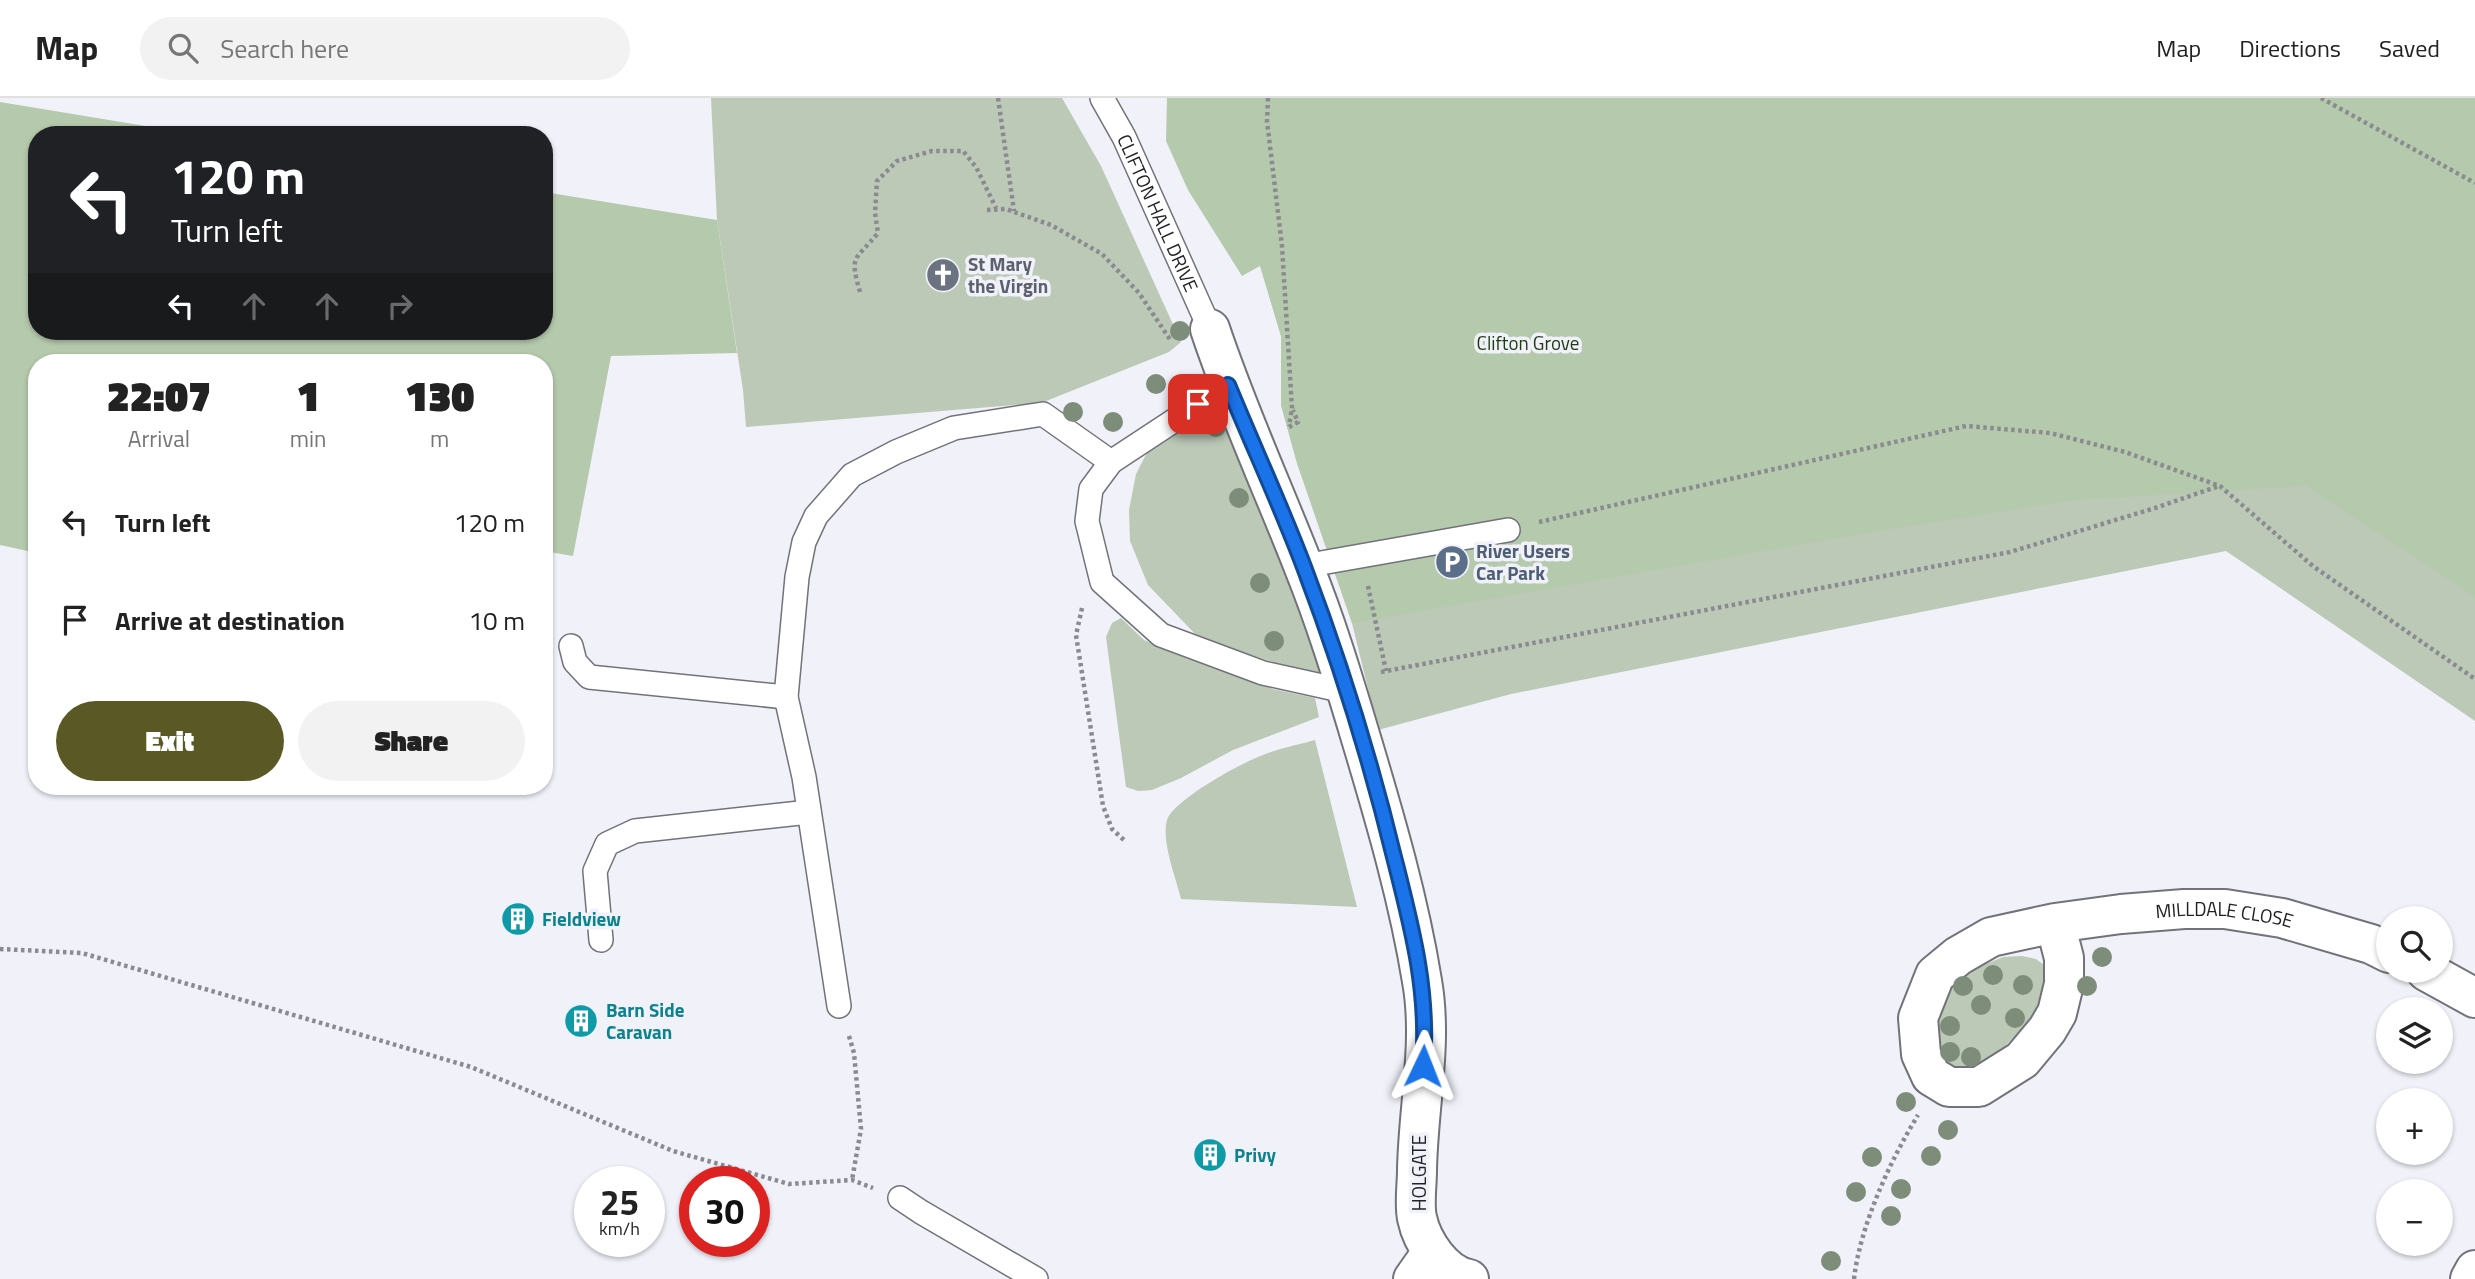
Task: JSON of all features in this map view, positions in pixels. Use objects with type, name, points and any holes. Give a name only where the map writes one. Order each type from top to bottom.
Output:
[{"type":"street","name":"HOLGATE","points":[[1210,329],[1228,385],[1304,566],[1349,692],[1383,810],[1412,929],[1423,984],[1425,1041],[1418,1142],[1417,1217],[1422,1266]]},
{"type":"street","name":"MILLDALE CLOSE","points":[[1940,1082],[1931,1076],[1921,1054],[1918,1018],[1935,975],[1958,956],[1991,937],[2055,923],[2159,911],[2225,909],[2282,918],[2376,946]]},
{"type":"street","points":[[1940,1082],[1949,1087],[1979,1087],[2022,1060],[2047,1030],[2057,1013],[2064,984],[2064,958],[2055,923]]},
{"type":"street","points":[[2448,983],[2475,998]]},
{"type":"street","points":[[1422,1266],[1469,1279]]},
{"type":"street","points":[[2470,1279],[2475,1270]]},
{"type":"lane","name":"CLIFTON HALL DRIVE","points":[[1102,98],[1129,148],[1210,329]]},
{"type":"lane","points":[[1228,385],[1111,462],[1091,489],[1087,521],[1102,582],[1161,635],[1263,673],[1349,692]]},
{"type":"lane","points":[[839,1006],[809,812],[786,698],[797,577],[804,542],[816,516],[852,475],[896,452],[954,428],[1043,414],[1111,462]]},
{"type":"lane","points":[[1304,566],[1508,530]]},
{"type":"lane","points":[[571,646],[575,662],[589,677],[786,698]]},
{"type":"lane","points":[[601,940],[595,871],[607,844],[635,831],[809,812]]},
{"type":"lane","points":[[900,1198],[1036,1279]]},
{"type":"path","points":[[998,98],[1014,211]]},
{"type":"path","points":[[1268,98],[1267,121],[1282,246],[1292,408],[1289,427]]},
{"type":"path","points":[[2321,98],[2475,183]]},
{"type":"path","points":[[860,292],[853,261],[878,233],[875,213],[877,181],[897,161],[932,151],[963,151],[976,167],[996,208]]},
{"type":"path","points":[[987,210],[996,208],[1014,211],[1051,225],[1102,254],[1139,293],[1175,347]]},
{"type":"path","points":[[1508,530],[1966,426],[2050,433],[2125,452],[2220,486],[2314,567],[2475,679]]},
{"type":"path","points":[[1361,555],[1386,671],[2010,552],[2220,486]]},
{"type":"path","points":[[1102,582],[1081,609],[1076,635],[1103,806],[1112,829],[1125,841]]},
{"type":"path","points":[[0,948],[82,953],[471,1067],[673,1152],[789,1184],[852,1181],[900,1198]]},
{"type":"path","points":[[839,1006],[855,1053],[861,1129],[852,1181]]},
{"type":"path","points":[[1854,1279],[1857,1249],[1899,1145],[1940,1082]]},
{"type":"green space","points":[[711,98],[1062,98],[1101,166],[1181,342],[1169,352],[1041,403],[746,427],[743,390],[717,220]]},
{"type":"green space","name":"Clifton Grove","points":[[1167,98],[2475,98],[2475,597],[2306,486],[2076,500],[1885,530],[1352,623],[1297,463],[1281,405],[1281,336],[1260,266],[1242,276],[1188,190],[1166,141]]},
{"type":"green space","name":"Clifton Grove","points":[[2475,98],[2475,721],[2226,551],[1511,694],[1378,730],[1352,623],[1297,463],[1281,405],[1281,336],[1260,265]]},
{"type":"green space","points":[[0,102],[145,126],[28,126],[28,340],[553,340],[553,193],[717,220],[737,353],[611,356],[573,556],[553,553],[553,354],[28,354],[28,551],[0,545]]},
{"type":"green space","points":[[1215,395],[1263,510],[1322,678],[1199,638],[1148,585],[1130,541],[1129,510],[1136,474],[1153,441]]},
{"type":"green space","points":[[1121,618],[1144,640],[1273,689],[1315,698],[1319,717],[1233,750],[1152,790],[1138,791],[1126,787],[1106,637],[1112,623]]},
{"type":"green space","points":[[1315,740],[1357,907],[1181,899],[1166,838],[1167,820],[1172,812],[1195,792],[1240,765],[1269,753]]},
{"type":"green space","points":[[2022,956],[2036,959],[2044,965],[2047,977],[2046,993],[2032,1016],[2001,1050],[1979,1066],[1961,1069],[1939,1061],[1934,1019],[1947,986],[1969,971],[2003,957]]},
{"type":"place","name":"St Mary the Virgin","points":[[943,275]]},
{"type":"place","name":"River Users Car Park","points":[[1452,562]]},
{"type":"place","name":"Fieldview","points":[[518,919]]},
{"type":"place","name":"Barn Side Caravan","points":[[581,1021]]},
{"type":"place","name":"Privy","points":[[1210,1155]]},
{"type":"route","points":[[1198,404],[1228,385],[1304,566],[1349,692],[1354,717],[1383,810],[1423,984],[1423,1066]]}]
